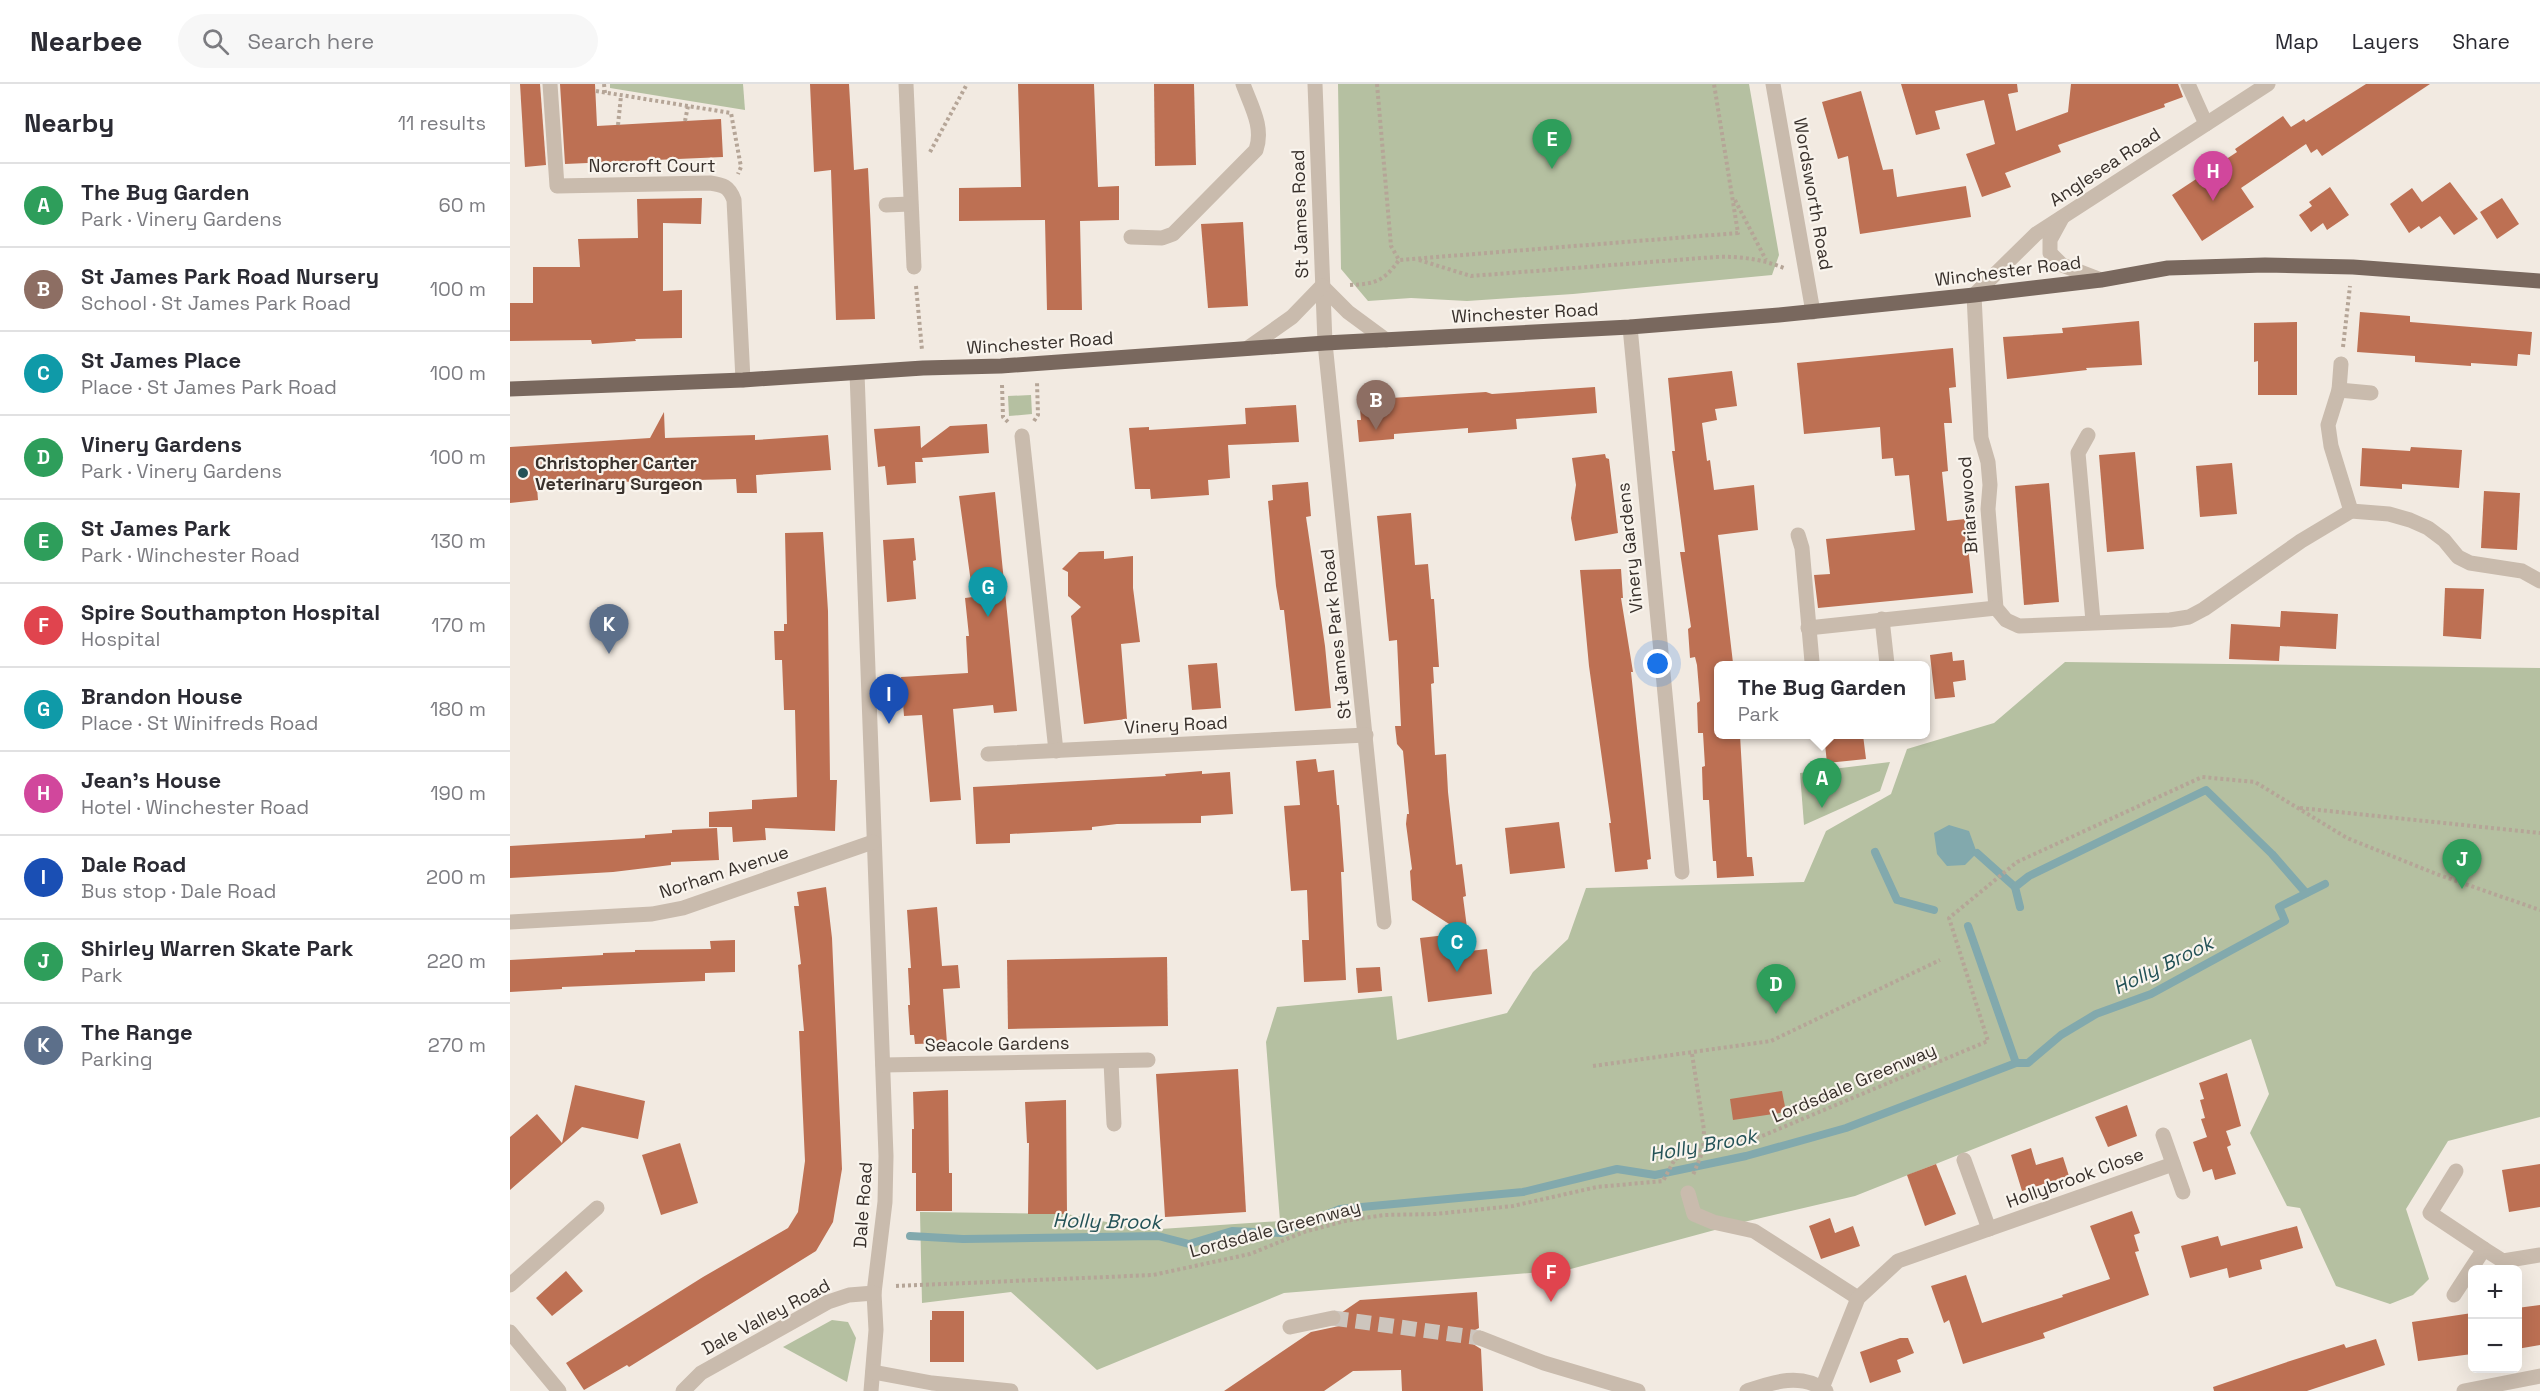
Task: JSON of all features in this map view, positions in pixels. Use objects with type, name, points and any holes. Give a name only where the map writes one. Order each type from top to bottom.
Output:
[{"type":"main road","name":"Winchester Road","points":[[510,389],[857,374],[1325,343],[1630,327],[1813,312],[1974,295],[2101,280],[2168,268],[2265,265],[2353,267],[2540,281]]},
{"type":"street","name":"Norcroft Court","points":[[550,84],[557,186],[710,183],[723,185],[731,191],[734,200],[743,380]]},
{"type":"street","points":[[906,84],[914,267]]},
{"type":"street","points":[[1131,237],[1162,238],[1173,234],[1256,150],[1259,129],[1243,84]]},
{"type":"street","name":"St James Road","points":[[1315,84],[1325,343]]},
{"type":"street","name":"Wordsworth Road","points":[[1773,84],[1813,312]]},
{"type":"street","points":[[2188,84],[2206,124]]},
{"type":"street","name":"Anglesea Road","points":[[1974,295],[2020,247],[2268,84]]},
{"type":"street","points":[[886,205],[910,204]]},
{"type":"street","points":[[2062,218],[2050,240],[2050,253],[2062,265],[2101,280]]},
{"type":"street","points":[[1248,348],[1286,322],[1322,286],[1348,312],[1386,340]]},
{"type":"street","name":"Briarswood","points":[[1974,295],[1982,438],[1988,462],[1990,485],[1988,509],[1996,608]]},
{"type":"street","name":"Vinery Gardens","points":[[1630,327],[1682,872]]},
{"type":"street","name":"St James Park Road","points":[[1325,343],[1384,922]]},
{"type":"street","points":[[2341,364],[2339,390],[2328,425],[2331,446],[2351,511]]},
{"type":"street","name":"Dale Road","points":[[857,374],[883,1065],[885,1202],[874,1293],[876,1330],[871,1391]]},
{"type":"street","points":[[2339,390],[2371,393]]},
{"type":"street","points":[[2088,435],[2078,453],[2093,621]]},
{"type":"street","points":[[1022,436],[1056,751]]},
{"type":"street","points":[[1808,628],[1996,608],[2006,620],[2019,626],[2093,621],[2170,620],[2189,617],[2222,598],[2301,541],[2351,511],[2389,514],[2410,520],[2428,528],[2444,540],[2458,557],[2470,563],[2522,571],[2540,581]]},
{"type":"street","points":[[1798,534],[1802,548],[1812,661]]},
{"type":"street","points":[[1882,619],[1887,661]]},
{"type":"street","name":"Vinery Road","points":[[988,754],[1366,735]]},
{"type":"street","name":"Norham Avenue","points":[[510,922],[652,915],[684,908],[873,842]]},
{"type":"street","name":"Seacole Gardens","points":[[883,1065],[1148,1060]]},
{"type":"street","points":[[1111,1062],[1114,1124]]},
{"type":"street","name":"Hollybrook Close","points":[[2163,1135],[2182,1192]]},
{"type":"street","name":"Hollybrook Close","points":[[1964,1160],[1989,1229]]},
{"type":"street","name":"Hollybrook Close","points":[[1824,1389],[1858,1298],[1898,1261],[2173,1164]]},
{"type":"street","points":[[2456,1171],[2430,1213],[2503,1261],[2540,1255]]},
{"type":"street","points":[[1688,1193],[1694,1214],[1713,1222],[1754,1231],[1858,1298]]},
{"type":"street","points":[[510,1286],[597,1208]]},
{"type":"street","points":[[2454,1295],[2484,1249]]},
{"type":"street","name":"Dale Valley Road","points":[[683,1391],[701,1373],[828,1302],[849,1295],[874,1293]]},
{"type":"street","points":[[1290,1327],[1333,1318]]},
{"type":"street","points":[[510,1332],[559,1391]]},
{"type":"street","points":[[1480,1338],[1544,1363],[1638,1391]]},
{"type":"street","points":[[873,1372],[932,1383],[1011,1391]]},
{"type":"street","points":[[2464,1391],[2540,1377]]},
{"type":"street","points":[[1747,1391],[1778,1380],[1808,1382],[1824,1389]]},
{"type":"path","points":[[604,84],[605,93]]},
{"type":"path","points":[[909,177],[918,172],[967,84]]},
{"type":"path","points":[[1377,84],[1391,246],[1399,260]]},
{"type":"path","points":[[1359,285],[1383,279],[1399,260],[1738,233],[1714,84]]},
{"type":"path","points":[[596,92],[731,113],[741,167],[731,191]]},
{"type":"path","points":[[618,125],[621,96]]},
{"type":"path","points":[[685,121],[688,106]]},
{"type":"path","points":[[1733,196],[1766,261]]},
{"type":"path","points":[[1416,258],[1471,276],[1739,256],[1766,261],[1808,278]]},
{"type":"path","points":[[914,267],[923,368]]},
{"type":"path","points":[[2341,364],[2353,267]]},
{"type":"path","points":[[1001,366],[1003,417],[1022,436],[1038,416],[1036,363]]},
{"type":"path","name":"Lordsdale Greenway","points":[[896,1286],[1153,1275],[1250,1254],[1304,1233],[1345,1221],[1384,1215],[1435,1214],[1513,1206],[1597,1187],[1663,1181],[1675,1159],[1762,1136],[1988,1041],[1949,918],[2006,869],[2202,777],[2255,782],[2347,838],[2439,875],[2540,910]]},
{"type":"path","points":[[2296,807],[2540,833]]},
{"type":"path","points":[[1593,1066],[1692,1054],[1771,1041],[1786,1036],[1940,960]]},
{"type":"path","points":[[1692,1054],[1704,1130],[1703,1150],[1692,1177]]},
{"type":"green space","points":[[610,84],[743,84],[745,110],[610,88]]},
{"type":"green space","points":[[1338,84],[1749,84],[1779,255],[1772,275],[1573,294],[1467,301],[1411,298],[1368,301],[1341,269]]},
{"type":"green space","points":[[1031,395],[1032,414],[1009,416],[1008,396]]},
{"type":"green space","points":[[2065,662],[2540,668],[2540,1117],[2448,1141],[2406,1209],[2429,1279],[2413,1295],[2390,1304],[2336,1286],[2300,1208],[2287,1206],[2250,1133],[2269,1094],[2251,1039],[1855,1196],[1748,1221],[1567,1270],[1284,1293],[1097,1370],[1011,1292],[922,1303],[920,1212],[1067,1214],[1146,1230],[1280,1221],[1266,1042],[1277,1007],[1392,996],[1397,1040],[1507,1013],[1533,972],[1568,939],[1586,888],[1804,882],[1826,831],[1891,794],[1907,749],[1994,723]]},
{"type":"green space","points":[[1890,762],[1880,791],[1804,825],[1800,773]]},
{"type":"green space","points":[[832,1320],[848,1322],[856,1338],[847,1382],[783,1347]]},
{"type":"water","points":[[1949,825],[1969,831],[1977,853],[1965,865],[1947,866],[1937,854],[1934,833]]},
{"type":"building","points":[[520,84],[540,84],[546,165],[525,167]]},
{"type":"building","points":[[560,84],[595,84],[597,126],[721,119],[723,157],[565,164]]},
{"type":"building","points":[[810,84],[849,84],[854,170],[868,168],[875,319],[836,320],[831,170],[814,172]]},
{"type":"building","points":[[1018,84],[1094,84],[1098,187],[1119,186],[1119,220],[1080,221],[1082,310],[1047,310],[1045,220],[959,221],[959,188],[1021,187]]},
{"type":"building","points":[[1154,84],[1194,84],[1196,165],[1155,166]]},
{"type":"building","points":[[1901,84],[2017,84],[2018,92],[2008,94],[2016,131],[2068,112],[2071,84],[2178,84],[2183,97],[2164,104],[2165,107],[2058,145],[2061,152],[2005,173],[2011,187],[1982,197],[1966,154],[1995,144],[1984,100],[1935,111],[1940,129],[1916,135]]},
{"type":"building","points":[[2366,84],[2430,84],[2322,156],[2317,149],[2311,153],[2306,144],[2241,188],[2254,207],[2202,241],[2172,195],[2237,152],[2235,149],[2283,116],[2291,127],[2304,119],[2306,122]]},
{"type":"building","points":[[1861,91],[1883,170],[1893,169],[1897,197],[1966,186],[1971,217],[1860,234],[1848,156],[1838,159],[1822,102]]},
{"type":"building","points":[[2450,182],[2478,219],[2454,235],[2440,216],[2421,229],[2419,226],[2409,233],[2390,204],[2412,188],[2422,202]]},
{"type":"building","points":[[2330,187],[2349,215],[2327,230],[2323,223],[2311,232],[2299,215],[2312,206],[2309,202]]},
{"type":"building","points":[[702,198],[701,224],[663,223],[663,291],[682,290],[682,338],[635,339],[636,341],[592,344],[591,340],[510,341],[510,303],[533,303],[533,267],[580,267],[578,239],[638,238],[637,199]]},
{"type":"building","points":[[2502,198],[2519,224],[2497,239],[2480,212]]},
{"type":"building","points":[[1243,222],[1248,306],[1208,308],[1201,224]]},
{"type":"building","points":[[2360,312],[2410,316],[2410,322],[2532,332],[2530,355],[2518,354],[2517,366],[2471,363],[2471,366],[2415,362],[2415,356],[2357,352]]},
{"type":"building","points":[[2139,321],[2142,365],[2086,368],[2087,370],[2007,379],[2003,337],[2063,333],[2062,328]]},
{"type":"building","points":[[2297,322],[2297,395],[2258,395],[2258,361],[2254,362],[2254,323]]},
{"type":"building","points":[[1953,348],[1956,387],[1949,388],[1952,423],[1944,423],[1948,471],[1942,472],[1947,521],[1965,519],[1973,593],[1818,608],[1814,575],[1830,574],[1826,539],[1915,530],[1909,475],[1895,476],[1893,458],[1882,459],[1880,427],[1804,434],[1797,363]]},
{"type":"building","points":[[1732,371],[1737,406],[1715,409],[1717,420],[1702,423],[1707,461],[1710,460],[1714,490],[1754,485],[1758,530],[1718,535],[1733,661],[1714,661],[1714,739],[1740,739],[1747,857],[1752,857],[1754,876],[1717,878],[1716,861],[1713,861],[1709,800],[1703,800],[1702,767],[1705,766],[1703,733],[1698,733],[1697,703],[1700,701],[1697,665],[1695,657],[1690,658],[1688,629],[1691,627],[1680,552],[1685,552],[1672,451],[1675,451],[1668,378]]},
{"type":"building","points":[[1595,387],[1597,413],[1516,419],[1517,429],[1468,433],[1468,428],[1394,434],[1394,439],[1359,442],[1357,420],[1361,420],[1359,398],[1486,392],[1492,394]]},
{"type":"building","points":[[1296,405],[1299,442],[1228,445],[1230,478],[1208,480],[1209,495],[1151,499],[1150,489],[1135,489],[1129,428],[1149,427],[1149,430],[1246,424],[1245,408]]},
{"type":"building","points":[[664,412],[665,438],[755,435],[755,440],[828,435],[831,470],[756,475],[757,493],[737,493],[736,479],[616,482],[537,487],[538,500],[510,503],[510,447],[650,438]]},
{"type":"building","points":[[987,424],[989,453],[922,458],[923,462],[915,462],[916,483],[887,485],[885,466],[878,467],[874,429],[920,426],[921,448],[950,426]]},
{"type":"building","points":[[2411,447],[2462,450],[2459,488],[2402,484],[2402,489],[2360,486],[2362,448],[2410,451]]},
{"type":"building","points":[[2135,452],[2144,549],[2107,552],[2099,455]]},
{"type":"building","points":[[1605,454],[1609,459],[1618,533],[1575,541],[1571,518],[1576,485],[1572,458]]},
{"type":"building","points":[[2232,463],[2237,514],[2200,517],[2196,466]]},
{"type":"building","points":[[1308,482],[1311,516],[1306,517],[1325,646],[1331,708],[1295,711],[1284,610],[1280,610],[1276,586],[1268,501],[1273,500],[1272,485]]},
{"type":"building","points":[[2049,483],[2059,602],[2024,605],[2015,486]]},
{"type":"building","points":[[2484,491],[2520,493],[2517,550],[2481,548]]},
{"type":"building","points":[[995,492],[1017,711],[994,713],[993,705],[953,709],[961,800],[930,802],[922,715],[904,716],[901,677],[968,673],[966,636],[969,636],[965,598],[973,597],[959,496]]},
{"type":"building","points":[[1411,513],[1415,565],[1428,564],[1431,599],[1434,599],[1439,667],[1433,667],[1434,683],[1431,684],[1435,755],[1446,754],[1456,865],[1462,864],[1466,896],[1463,897],[1470,951],[1487,949],[1492,994],[1428,1002],[1420,938],[1463,933],[1412,900],[1410,871],[1412,869],[1406,824],[1407,814],[1409,814],[1403,751],[1397,744],[1395,726],[1401,726],[1397,640],[1389,641],[1377,516]]},
{"type":"building","points":[[823,532],[828,611],[830,780],[837,780],[835,831],[765,828],[766,840],[733,842],[732,827],[709,827],[709,812],[752,809],[752,800],[797,797],[795,710],[784,710],[782,660],[775,660],[774,631],[784,631],[784,624],[787,624],[785,533]]},
{"type":"building","points":[[914,538],[916,599],[887,602],[883,540]]},
{"type":"building","points":[[1104,551],[1104,559],[1133,556],[1133,588],[1140,642],[1121,644],[1127,719],[1084,724],[1071,616],[1081,607],[1068,596],[1068,572],[1062,569],[1079,552]]},
{"type":"building","points":[[1621,569],[1623,598],[1621,598],[1633,672],[1631,672],[1651,859],[1647,860],[1648,869],[1615,872],[1609,823],[1611,823],[1589,666],[1580,570]]},
{"type":"building","points":[[2445,588],[2484,589],[2481,639],[2443,636]]},
{"type":"building","points":[[2281,611],[2338,614],[2336,649],[2280,646],[2279,661],[2229,659],[2231,624],[2280,627]]},
{"type":"building","points":[[1952,652],[1953,661],[1964,660],[1966,680],[1953,682],[1955,697],[1935,699],[1930,655]]},
{"type":"building","points":[[1217,663],[1221,708],[1192,710],[1188,665]]},
{"type":"building","points":[[1824,739],[1864,739],[1866,759],[1827,763]]},
{"type":"building","points":[[1316,759],[1318,772],[1334,770],[1337,805],[1339,805],[1344,872],[1341,872],[1346,980],[1304,982],[1302,940],[1309,940],[1307,890],[1291,891],[1284,806],[1300,805],[1296,761]]},
{"type":"building","points":[[1202,771],[1202,774],[1230,772],[1233,814],[1201,816],[1201,823],[1117,824],[1092,827],[1092,830],[1010,834],[1010,843],[976,844],[973,787],[1166,776],[1165,774]]},
{"type":"building","points":[[1559,822],[1565,868],[1510,874],[1505,828]]},
{"type":"building","points":[[717,828],[719,860],[671,862],[671,865],[613,872],[510,878],[510,846],[645,838],[645,835],[672,833],[672,830]]},
{"type":"building","points":[[826,887],[832,938],[842,1169],[833,1222],[816,1251],[629,1367],[627,1365],[584,1390],[566,1363],[703,1277],[788,1228],[798,1212],[805,1161],[799,1031],[804,1031],[798,965],[801,964],[794,906],[799,906],[797,892]]},
{"type":"building","points":[[937,907],[942,966],[958,965],[960,988],[943,989],[947,1043],[915,1044],[914,1035],[910,1035],[908,1005],[910,1005],[908,968],[911,968],[907,910]]},
{"type":"building","points":[[735,940],[735,972],[705,973],[705,981],[562,987],[562,989],[510,992],[510,960],[603,955],[603,953],[635,952],[635,950],[711,949],[710,941]]},
{"type":"building","points":[[1167,957],[1168,1026],[1008,1029],[1007,960]]},
{"type":"building","points":[[1380,967],[1382,991],[1358,993],[1356,968]]},
{"type":"building","points":[[1238,1069],[1246,1212],[1165,1217],[1156,1074]]},
{"type":"building","points":[[2227,1073],[2241,1126],[2226,1131],[2231,1145],[2227,1147],[2236,1174],[2215,1180],[2212,1169],[2203,1172],[2193,1142],[2207,1137],[2201,1119],[2205,1118],[2200,1100],[2204,1099],[2199,1083]]},
{"type":"building","points":[[575,1085],[645,1101],[638,1139],[582,1127],[510,1190],[510,1137],[537,1114],[562,1143]]},
{"type":"building","points":[[948,1090],[952,1211],[916,1211],[916,1173],[912,1173],[913,1092]]},
{"type":"building","points":[[1782,1091],[1786,1112],[1733,1120],[1730,1099]]},
{"type":"building","points":[[1066,1100],[1067,1214],[1028,1214],[1029,1143],[1027,1143],[1025,1102]]},
{"type":"building","points":[[2127,1105],[2137,1136],[2108,1147],[2095,1117]]},
{"type":"building","points":[[680,1143],[698,1203],[661,1215],[642,1155]]},
{"type":"building","points":[[2031,1148],[2036,1165],[2063,1157],[2069,1176],[2022,1191],[2011,1155]]},
{"type":"building","points":[[1936,1164],[1956,1214],[1925,1226],[1907,1175]]},
{"type":"building","points":[[2540,1164],[2540,1207],[2509,1212],[2502,1170]]},
{"type":"building","points":[[2132,1211],[2140,1233],[2134,1235],[2139,1251],[2135,1252],[2149,1295],[2043,1333],[2045,1338],[1963,1364],[1949,1320],[1944,1323],[1931,1286],[1966,1275],[1982,1323],[2063,1297],[2062,1295],[2110,1279],[2090,1226]]},
{"type":"building","points":[[1830,1218],[1835,1233],[1853,1226],[1860,1246],[1821,1259],[1809,1226]]},
{"type":"building","points":[[2297,1226],[2303,1248],[2260,1260],[2262,1269],[2229,1278],[2227,1268],[2190,1278],[2181,1246],[2218,1236],[2221,1246]]},
{"type":"building","points":[[566,1271],[583,1291],[552,1316],[536,1298]]},
{"type":"building","points":[[1477,1292],[1479,1328],[1473,1331],[1470,1339],[1481,1349],[1483,1391],[1402,1391],[1401,1370],[1353,1371],[1324,1391],[1224,1391],[1311,1332],[1339,1326],[1342,1320],[1341,1313],[1360,1300]]},
{"type":"building","points":[[2540,1305],[2540,1345],[2522,1348],[2522,1307]]},
{"type":"building","points":[[932,1311],[964,1311],[964,1362],[930,1362]]},
{"type":"building","points":[[2468,1314],[2468,1355],[2418,1361],[2412,1322]]},
{"type":"building","points":[[1900,1338],[1908,1338],[1914,1353],[1897,1360],[1901,1372],[1870,1383],[1860,1352]]},
{"type":"building","points":[[2376,1339],[2385,1365],[2307,1391],[2214,1391],[2213,1387],[2290,1361],[2344,1344],[2346,1348]]},
{"type":"waterway","points":[[2020,907],[2015,887],[2029,876],[2206,790],[2272,854],[2306,893]]},
{"type":"waterway","points":[[1875,852],[1897,900],[1934,910]]},
{"type":"waterway","points":[[1977,853],[2015,887]]},
{"type":"waterway","name":"Holly Brook","points":[[910,1236],[963,1239],[1158,1236],[1189,1244],[1232,1231],[1281,1233],[1340,1209],[1523,1192],[1617,1169],[1655,1175],[1746,1156],[1846,1128],[2016,1063],[2028,1063],[2061,1035],[2096,1014],[2151,994],[2285,921],[2279,907],[2325,884]]},
{"type":"waterway","points":[[1968,926],[2016,1063]]},
{"type":"tunnel","points":[[1333,1318],[1480,1338]]},
{"type":"place","name":"St James Park","points":[[1552,169]]},
{"type":"place","name":"Jean's House","points":[[2213,201]]},
{"type":"place","name":"St James Park Road Nursery","points":[[1376,430]]},
{"type":"place","name":"Christopher Carter Veterinary Surgeon","points":[[523,473]]},
{"type":"place","name":"Brandon House","points":[[988,617]]},
{"type":"place","name":"The Range","points":[[609,654]]},
{"type":"place","name":"Dale Road","points":[[889,724]]},
{"type":"place","name":"The Bug Garden","points":[[1822,808]]},
{"type":"place","name":"Shirley Warren Skate Park","points":[[2462,889]]},
{"type":"place","name":"St James Place","points":[[1457,972]]},
{"type":"place","name":"Vinery Gardens","points":[[1776,1014]]},
{"type":"place","name":"Spire Southampton Hospital","points":[[1551,1302]]}]
